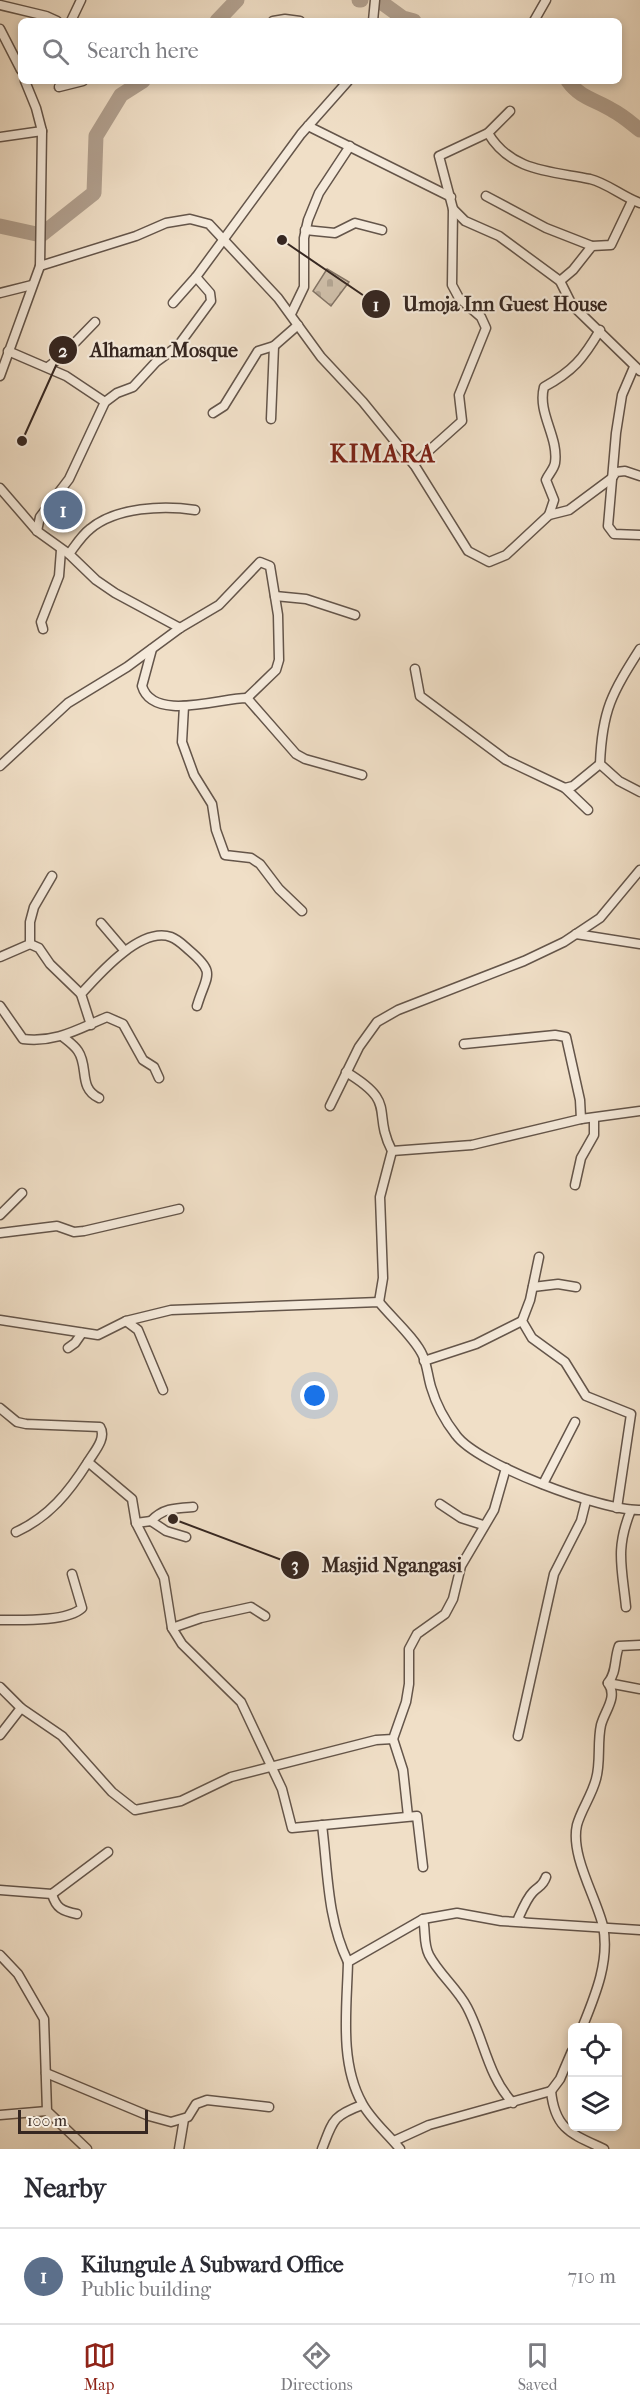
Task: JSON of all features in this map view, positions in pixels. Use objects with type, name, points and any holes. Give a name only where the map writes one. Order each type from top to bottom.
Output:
[{"type":"street","points":[[374,18],[375,0]]},
{"type":"street","points":[[536,18],[546,0]]},
{"type":"street","points":[[73,18],[82,1]]},
{"type":"street","points":[[0,5],[50,18]]},
{"type":"street","points":[[0,29],[18,64]]},
{"type":"street","points":[[0,376],[40,266],[42,131],[26,84]]},
{"type":"street","points":[[59,87],[71,84]]},
{"type":"street","points":[[172,303],[196,277],[223,237],[308,126],[345,84]]},
{"type":"street","points":[[414,464],[462,421],[459,395],[486,328],[482,317],[459,298],[452,285],[453,209],[439,156],[488,133],[510,111]]},
{"type":"street","points":[[308,126],[451,197]]},
{"type":"street","points":[[0,137],[42,131]]},
{"type":"street","points":[[486,196],[546,228],[592,246],[611,245],[636,202],[589,179],[557,175],[521,163],[495,145],[488,133]]},
{"type":"street","points":[[291,314],[304,286],[305,230],[319,193],[350,146]]},
{"type":"street","points":[[453,209],[465,221],[487,228],[560,280],[568,302],[600,330],[637,369],[622,395],[613,454],[610,532],[622,536],[640,535]]},
{"type":"street","points":[[40,266],[181,219],[209,224],[291,314],[321,357],[363,402],[414,464],[468,551],[489,562],[501,559],[549,516],[569,510],[621,471],[640,476]]},
{"type":"street","points":[[305,230],[335,233],[355,223],[382,230]]},
{"type":"street","points":[[560,280],[573,270],[592,246]]},
{"type":"street","points":[[37,531],[40,518],[69,479],[105,402],[117,393],[133,387],[156,362],[185,339],[212,297],[196,277]]},
{"type":"street","points":[[0,293],[32,285]]},
{"type":"street","points":[[48,367],[63,356],[95,321]]},
{"type":"street","points":[[213,413],[224,406],[258,351],[274,346],[298,325]]},
{"type":"street","points":[[549,516],[554,500],[546,480],[555,463],[550,429],[542,402],[544,387],[565,376],[587,351],[600,330]]},
{"type":"street","points":[[272,419],[274,346]]},
{"type":"street","points":[[8,351],[48,367],[105,402]]},
{"type":"street","points":[[0,488],[37,531],[115,593],[180,628]]},
{"type":"street","points":[[43,629],[41,622],[65,552],[89,529],[112,518],[165,507],[195,510]]},
{"type":"street","points":[[0,766],[58,711],[180,628],[219,605],[233,594],[260,562],[270,566],[275,596],[279,660],[276,670],[247,698]]},
{"type":"street","points":[[275,596],[306,598],[355,615]]},
{"type":"street","points":[[152,649],[142,681],[143,690],[160,702],[184,706],[210,705],[235,697],[247,698],[296,754],[305,759],[362,775]]},
{"type":"street","points":[[565,788],[573,786],[600,764],[603,720],[618,684],[640,649]]},
{"type":"street","points":[[416,669],[417,692],[435,709],[506,760],[565,788],[588,810]]},
{"type":"street","points":[[184,706],[182,742],[194,775],[212,804],[216,830],[225,855],[251,858],[260,864],[288,899],[302,911]]},
{"type":"street","points":[[600,764],[619,781],[640,792]]},
{"type":"street","points":[[330,1106],[359,1047],[377,1022],[398,1010],[524,961],[576,934],[600,918],[640,870]]},
{"type":"street","points":[[30,944],[30,922],[34,907],[52,876]]},
{"type":"street","points":[[102,923],[124,950]]},
{"type":"street","points":[[576,934],[640,944]]},
{"type":"street","points":[[81,994],[124,950],[160,936],[170,937],[207,965],[209,973],[197,1006]]},
{"type":"street","points":[[0,957],[30,944],[39,948],[50,964],[81,994],[91,1025]]},
{"type":"street","points":[[0,1006],[23,1039],[48,1040],[63,1037],[107,1017],[123,1024],[143,1060],[154,1067],[159,1078]]},
{"type":"street","points":[[464,1044],[555,1035],[566,1037],[582,1119]]},
{"type":"street","points":[[63,1037],[79,1052],[86,1085],[91,1094],[99,1098]]},
{"type":"street","points":[[346,1072],[368,1087],[380,1100],[386,1140],[392,1151],[380,1197],[383,1278],[379,1302],[422,1354],[431,1390],[442,1414],[458,1438],[506,1468],[543,1484],[586,1501],[635,1510],[621,1533],[620,1547],[626,1607]]},
{"type":"street","points":[[392,1151],[472,1145],[582,1119],[594,1120],[640,1112]]},
{"type":"street","points":[[574,1185],[581,1158],[594,1135],[594,1120]]},
{"type":"street","points":[[0,1215],[22,1193]]},
{"type":"street","points":[[0,1233],[57,1226],[74,1232],[84,1231],[179,1209]]},
{"type":"street","points":[[539,1257],[522,1321],[532,1338],[564,1362],[586,1396],[631,1414],[617,1508]]},
{"type":"street","points":[[532,1287],[558,1284],[576,1287]]},
{"type":"street","points":[[0,1320],[98,1335],[126,1321],[171,1310],[379,1302]]},
{"type":"street","points":[[126,1321],[138,1330],[163,1390]]},
{"type":"street","points":[[424,1361],[476,1344],[522,1321]]},
{"type":"street","points":[[68,1348],[82,1333]]},
{"type":"street","points":[[0,1408],[17,1422],[100,1427],[103,1435],[74,1485],[38,1521],[16,1532]]},
{"type":"street","points":[[543,1484],[575,1422]]},
{"type":"street","points":[[88,1462],[129,1495],[135,1504],[136,1523],[164,1578],[172,1628],[182,1644],[241,1702],[282,1789],[292,1828],[417,1816],[423,1867]]},
{"type":"street","points":[[408,1816],[403,1770],[393,1739],[406,1702],[409,1684],[409,1649],[417,1635],[445,1614],[453,1599],[461,1566],[483,1525],[494,1510],[506,1468]]},
{"type":"street","points":[[518,1736],[554,1574],[581,1521],[586,1501]]},
{"type":"street","points":[[440,1504],[461,1518],[483,1525]]},
{"type":"street","points":[[136,1523],[151,1521],[158,1513],[169,1509],[193,1508]]},
{"type":"street","points":[[151,1521],[166,1531],[186,1537]]},
{"type":"street","points":[[0,1620],[44,1619],[77,1612],[82,1608],[72,1574]]},
{"type":"street","points":[[172,1628],[251,1607],[265,1617]]},
{"type":"street","points":[[608,1683],[614,1675],[619,1646],[640,1644]]},
{"type":"street","points":[[608,1683],[640,1689]]},
{"type":"street","points":[[584,2023],[597,1991],[603,1967],[603,1928],[578,1850],[577,1826],[597,1776],[600,1732],[611,1699],[612,1689],[608,1683]]},
{"type":"street","points":[[0,1687],[21,1708],[62,1736],[112,1792],[135,1810],[181,1801],[231,1777],[270,1766],[376,1740],[393,1739]]},
{"type":"street","points":[[0,1735],[21,1708]]},
{"type":"street","points":[[322,1825],[331,1917],[337,1940],[348,1962],[347,2049],[354,2082],[362,2105],[400,2149]]},
{"type":"street","points":[[0,1890],[52,1894],[108,1852]]},
{"type":"street","points":[[523,1922],[518,1919],[523,1909],[533,1892],[544,1884],[546,1877]]},
{"type":"street","points":[[52,1894],[55,1905],[64,1912],[76,1914]]},
{"type":"street","points":[[348,1962],[423,1919],[457,1913],[501,1921],[640,1930]]},
{"type":"street","points":[[423,1919],[424,1942],[429,1954],[466,2005],[478,2027],[496,2080],[513,2103]]},
{"type":"street","points":[[0,1955],[18,1974],[44,2019],[47,2111],[87,2149]]},
{"type":"street","points":[[394,2140],[429,2125],[551,2091],[568,2062]]},
{"type":"street","points":[[46,2073],[148,2116],[171,2122],[184,2119]]},
{"type":"street","points":[[551,2091],[557,2118],[566,2131],[604,2149]]},
{"type":"street","points":[[179,2149],[184,2119],[196,2104],[207,2100],[269,2108]]},
{"type":"street","points":[[322,2149],[334,2119],[341,2113],[362,2105]]},
{"type":"street","points":[[0,2115],[47,2111]]},
{"type":"green space","points":[[327,269],[349,282],[331,306],[313,291]]},
{"type":"waterway","points":[[220,18],[237,0]]},
{"type":"waterway","points":[[378,0],[403,18]]},
{"type":"waterway","points":[[0,226],[41,235],[94,193],[96,136],[121,95],[138,84]]},
{"type":"waterway","points":[[570,84],[583,95],[616,112],[640,130]]},
{"type":"place","name":"Umoja Inn Guest House","points":[[282,240]]},
{"type":"place","name":"Alhaman Mosque","points":[[22,441]]},
{"type":"place","name":"Kilungule A Subward Office","points":[[63,510]]},
{"type":"place","name":"Masjid Ngangasi","points":[[173,1519]]},
{"type":"district","name":"KIMARA","points":[[383,454]]}]
